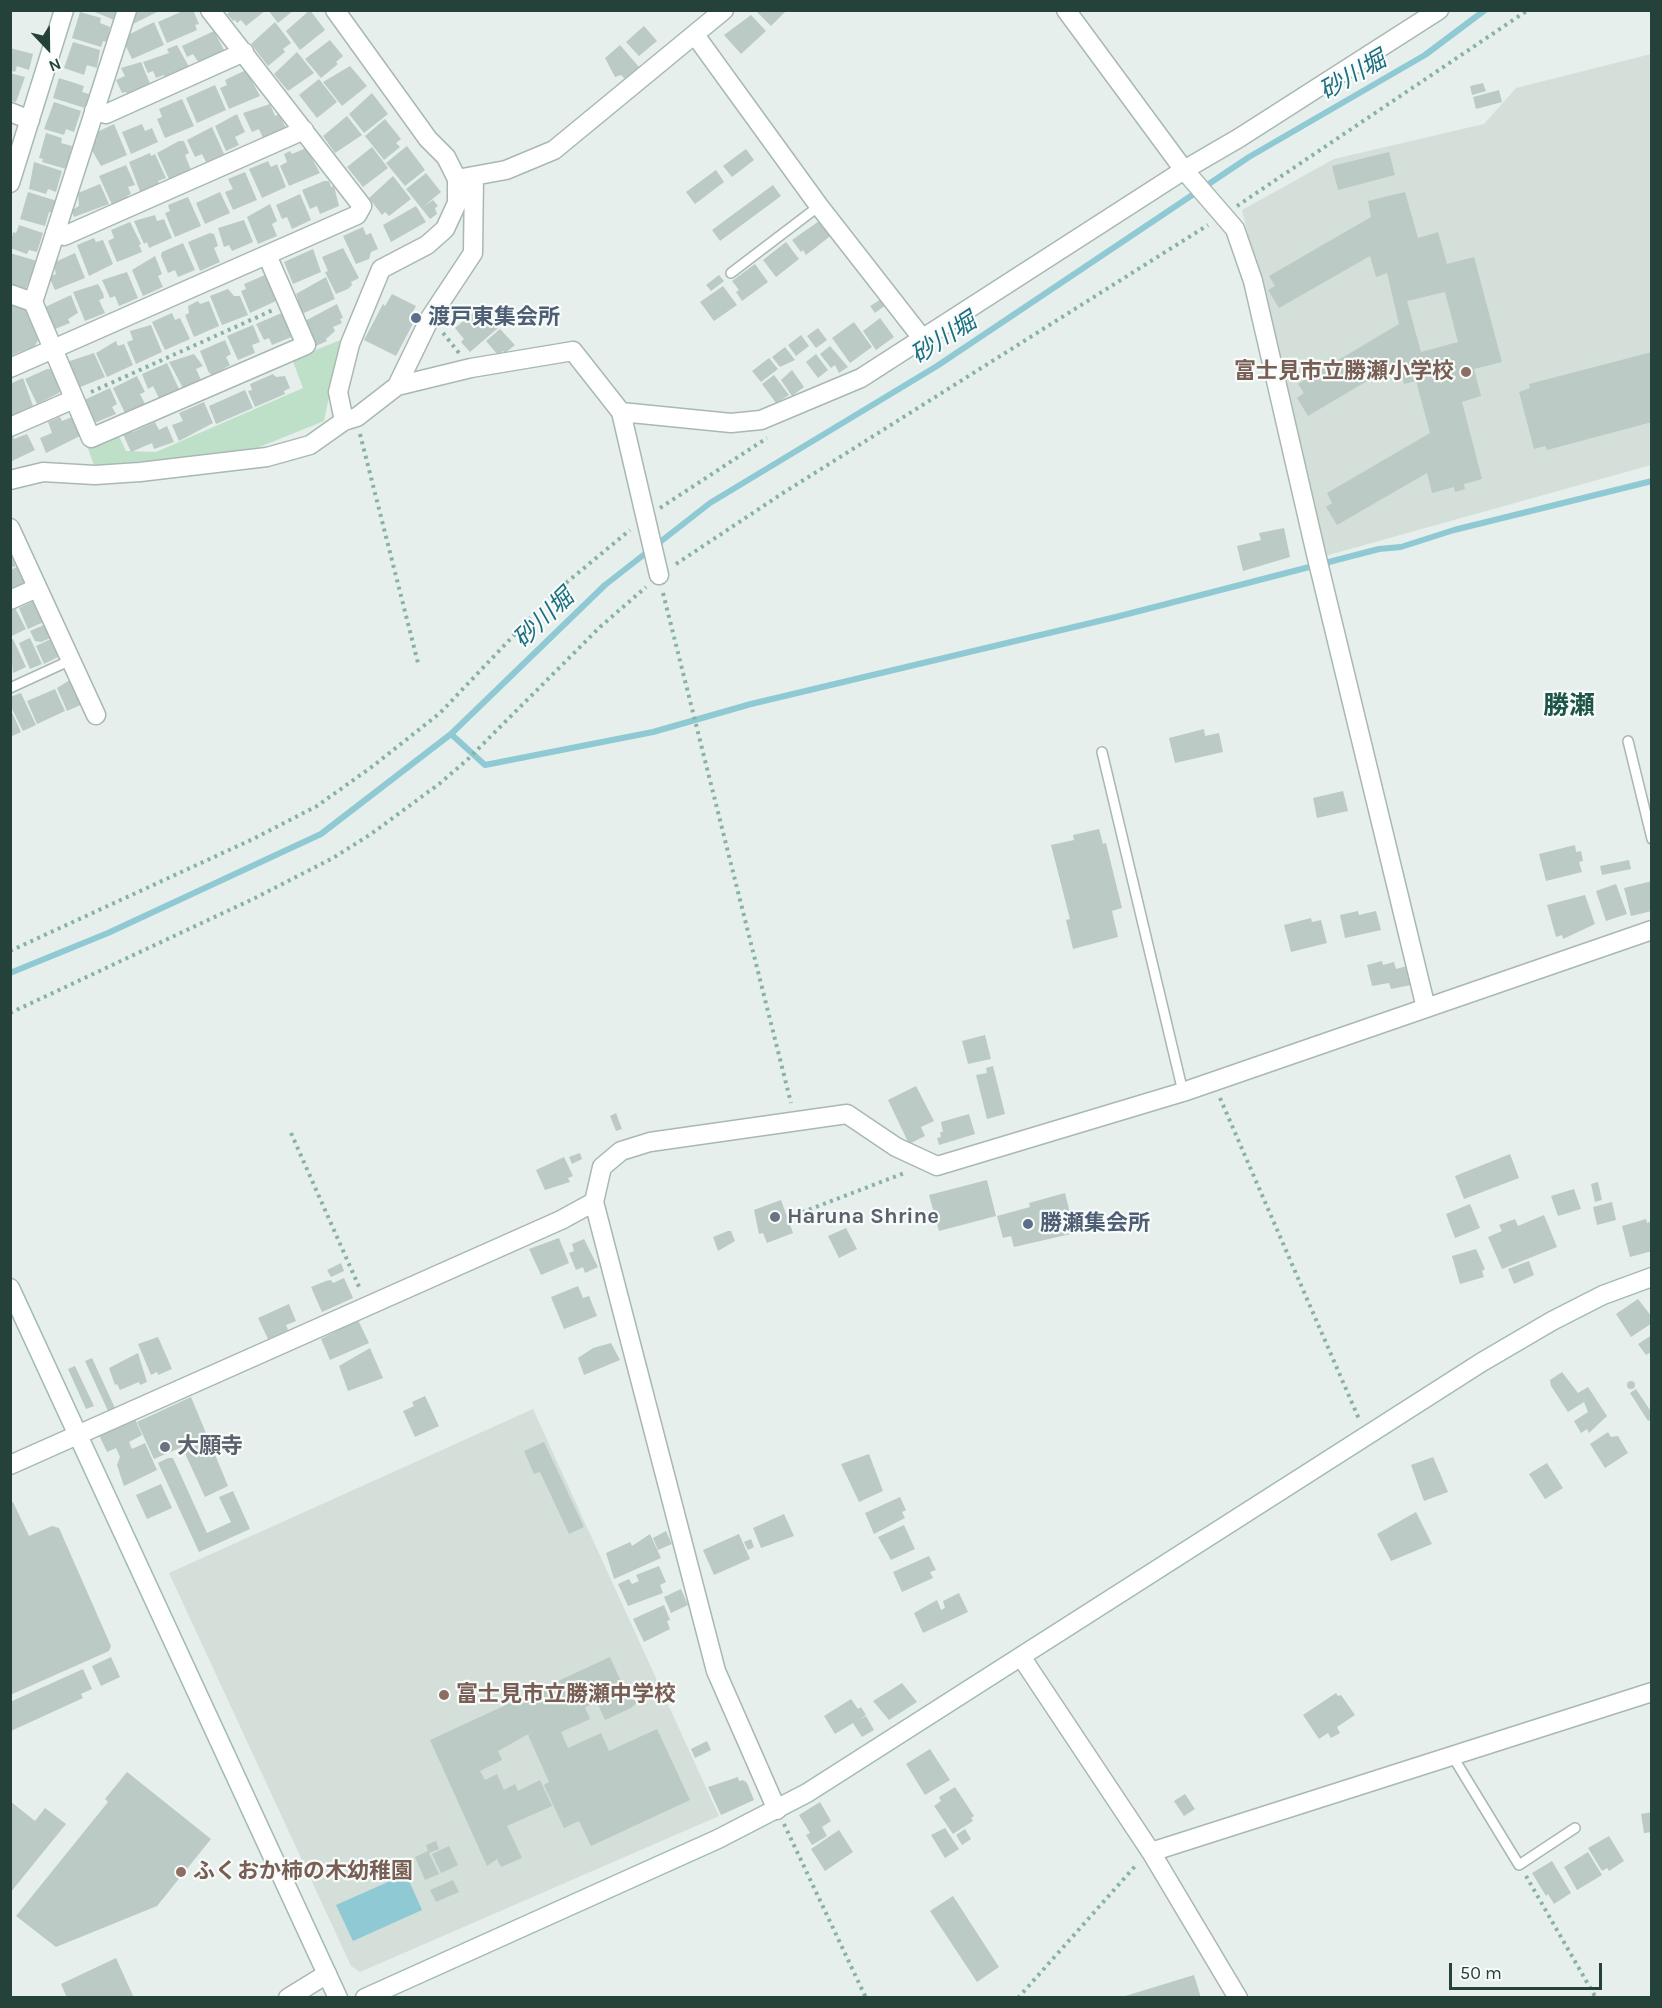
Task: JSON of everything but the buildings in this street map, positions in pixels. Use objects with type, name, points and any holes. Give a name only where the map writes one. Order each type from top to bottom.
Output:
[{"type":"street","points":[[10,183],[64,10]]},
{"type":"street","points":[[127,10],[33,302],[91,438],[306,345],[267,255]]},
{"type":"street","points":[[10,368],[357,215],[362,206],[210,10]]},
{"type":"street","points":[[466,178],[506,170],[554,150],[724,10]]},
{"type":"street","points":[[1066,10],[1184,170],[1235,229],[1253,281],[1316,554],[1426,1008]]},
{"type":"street","points":[[621,412],[731,423],[761,420],[861,378],[1184,170],[1239,138],[1439,10]]},
{"type":"street","points":[[338,12],[428,139],[466,178],[472,253],[430,318],[397,386]]},
{"type":"street","points":[[695,36],[819,206],[922,338]]},
{"type":"street","points":[[94,111],[106,114],[244,52]]},
{"type":"street","points":[[10,112],[30,120]]},
{"type":"street","points":[[55,233],[64,236],[304,130]]},
{"type":"street","points":[[350,419],[338,392],[350,344],[381,269],[427,245],[445,229],[466,178]]},
{"type":"street","points":[[10,294],[33,302]]},
{"type":"street","points":[[10,480],[44,472],[95,475],[140,472],[267,457],[310,445],[397,386],[471,368],[573,351],[621,412],[659,575]]},
{"type":"street","points":[[10,427],[74,399]]},
{"type":"street","points":[[10,528],[96,715]]},
{"type":"street","points":[[10,600],[37,588]]},
{"type":"street","points":[[777,1810],[716,1671],[594,1202],[602,1167],[621,1151],[650,1142],[847,1114],[928,1164],[938,1166],[1183,1092],[1652,930]]},
{"type":"street","points":[[10,1465],[594,1202]]},
{"type":"street","points":[[365,1998],[777,1810],[1022,1658],[1367,1436],[1552,1321],[1603,1295],[1652,1277]]},
{"type":"street","points":[[10,1288],[338,1998]]},
{"type":"street","points":[[1022,1658],[1151,1852],[1238,1998]]},
{"type":"street","points":[[1151,1852],[1652,1692]]},
{"type":"street","points":[[288,1998],[327,1974]]},
{"type":"lane","points":[[731,273],[819,206]]},
{"type":"lane","points":[[10,688],[71,660]]},
{"type":"lane","points":[[1628,741],[1652,838]]},
{"type":"lane","points":[[1102,752],[1183,1092]]},
{"type":"lane","points":[[1453,1757],[1519,1865],[1575,1828]]},
{"type":"path","points":[[10,1013],[255,898],[333,858],[371,834],[413,804],[466,760],[600,627],[659,575],[783,493],[1223,215],[1528,10]]},
{"type":"path","points":[[74,399],[288,304]]},
{"type":"path","points":[[430,318],[471,368]]},
{"type":"path","points":[[350,419],[418,663]]},
{"type":"path","points":[[10,951],[253,839],[317,806],[373,766],[440,713],[555,592],[646,517],[773,435]]},
{"type":"path","points":[[659,575],[771,1030],[796,1121]]},
{"type":"path","points":[[1213,1081],[1367,1436]]},
{"type":"path","points":[[291,1133],[367,1306]]},
{"type":"path","points":[[795,1215],[928,1164]]},
{"type":"path","points":[[777,1810],[866,1998]]},
{"type":"path","points":[[1018,1998],[1133,1867],[1151,1852]]},
{"type":"path","points":[[1519,1865],[1596,1998]]},
{"type":"shaded area","name":"富士見市立勝瀬小学校","points":[[1651,54],[1651,465],[1325,556],[1242,210],[1334,159],[1484,124],[1516,88]]},
{"type":"shaded area","name":"富士見市立勝瀬中学校","points":[[533,1409],[719,1816],[360,1972],[351,1966],[169,1573]]},
{"type":"green space","points":[[341,340],[324,421],[257,448],[94,465],[87,446],[118,434],[126,451],[156,452],[303,388],[292,359]]},
{"type":"water","points":[[406,1874],[422,1910],[353,1941],[336,1905]]},
{"type":"waterway","name":"砂川堀","points":[[10,973],[108,933],[321,834],[451,734],[605,585],[710,503],[937,366],[1249,157],[1425,55],[1485,10]]},
{"type":"waterway","points":[[451,734],[485,765],[653,732],[751,704],[1116,617],[1379,549],[1401,547],[1454,530],[1652,481]]},
{"type":"place","name":"渡戸東集会所","points":[[416,318]]},
{"type":"place","name":"富士見市立勝瀬小学校","points":[[1466,372]]},
{"type":"place","name":"Haruna Shrine","points":[[775,1217]]},
{"type":"place","name":"勝瀬集会所","points":[[1028,1224]]},
{"type":"place","name":"大願寺","points":[[165,1447]]},
{"type":"place","name":"富士見市立勝瀬中学校","points":[[444,1695]]},
{"type":"place","name":"ふくおか柿の木幼稚園","points":[[181,1872]]},
{"type":"district","name":"勝瀬","points":[[1569,707]]}]
